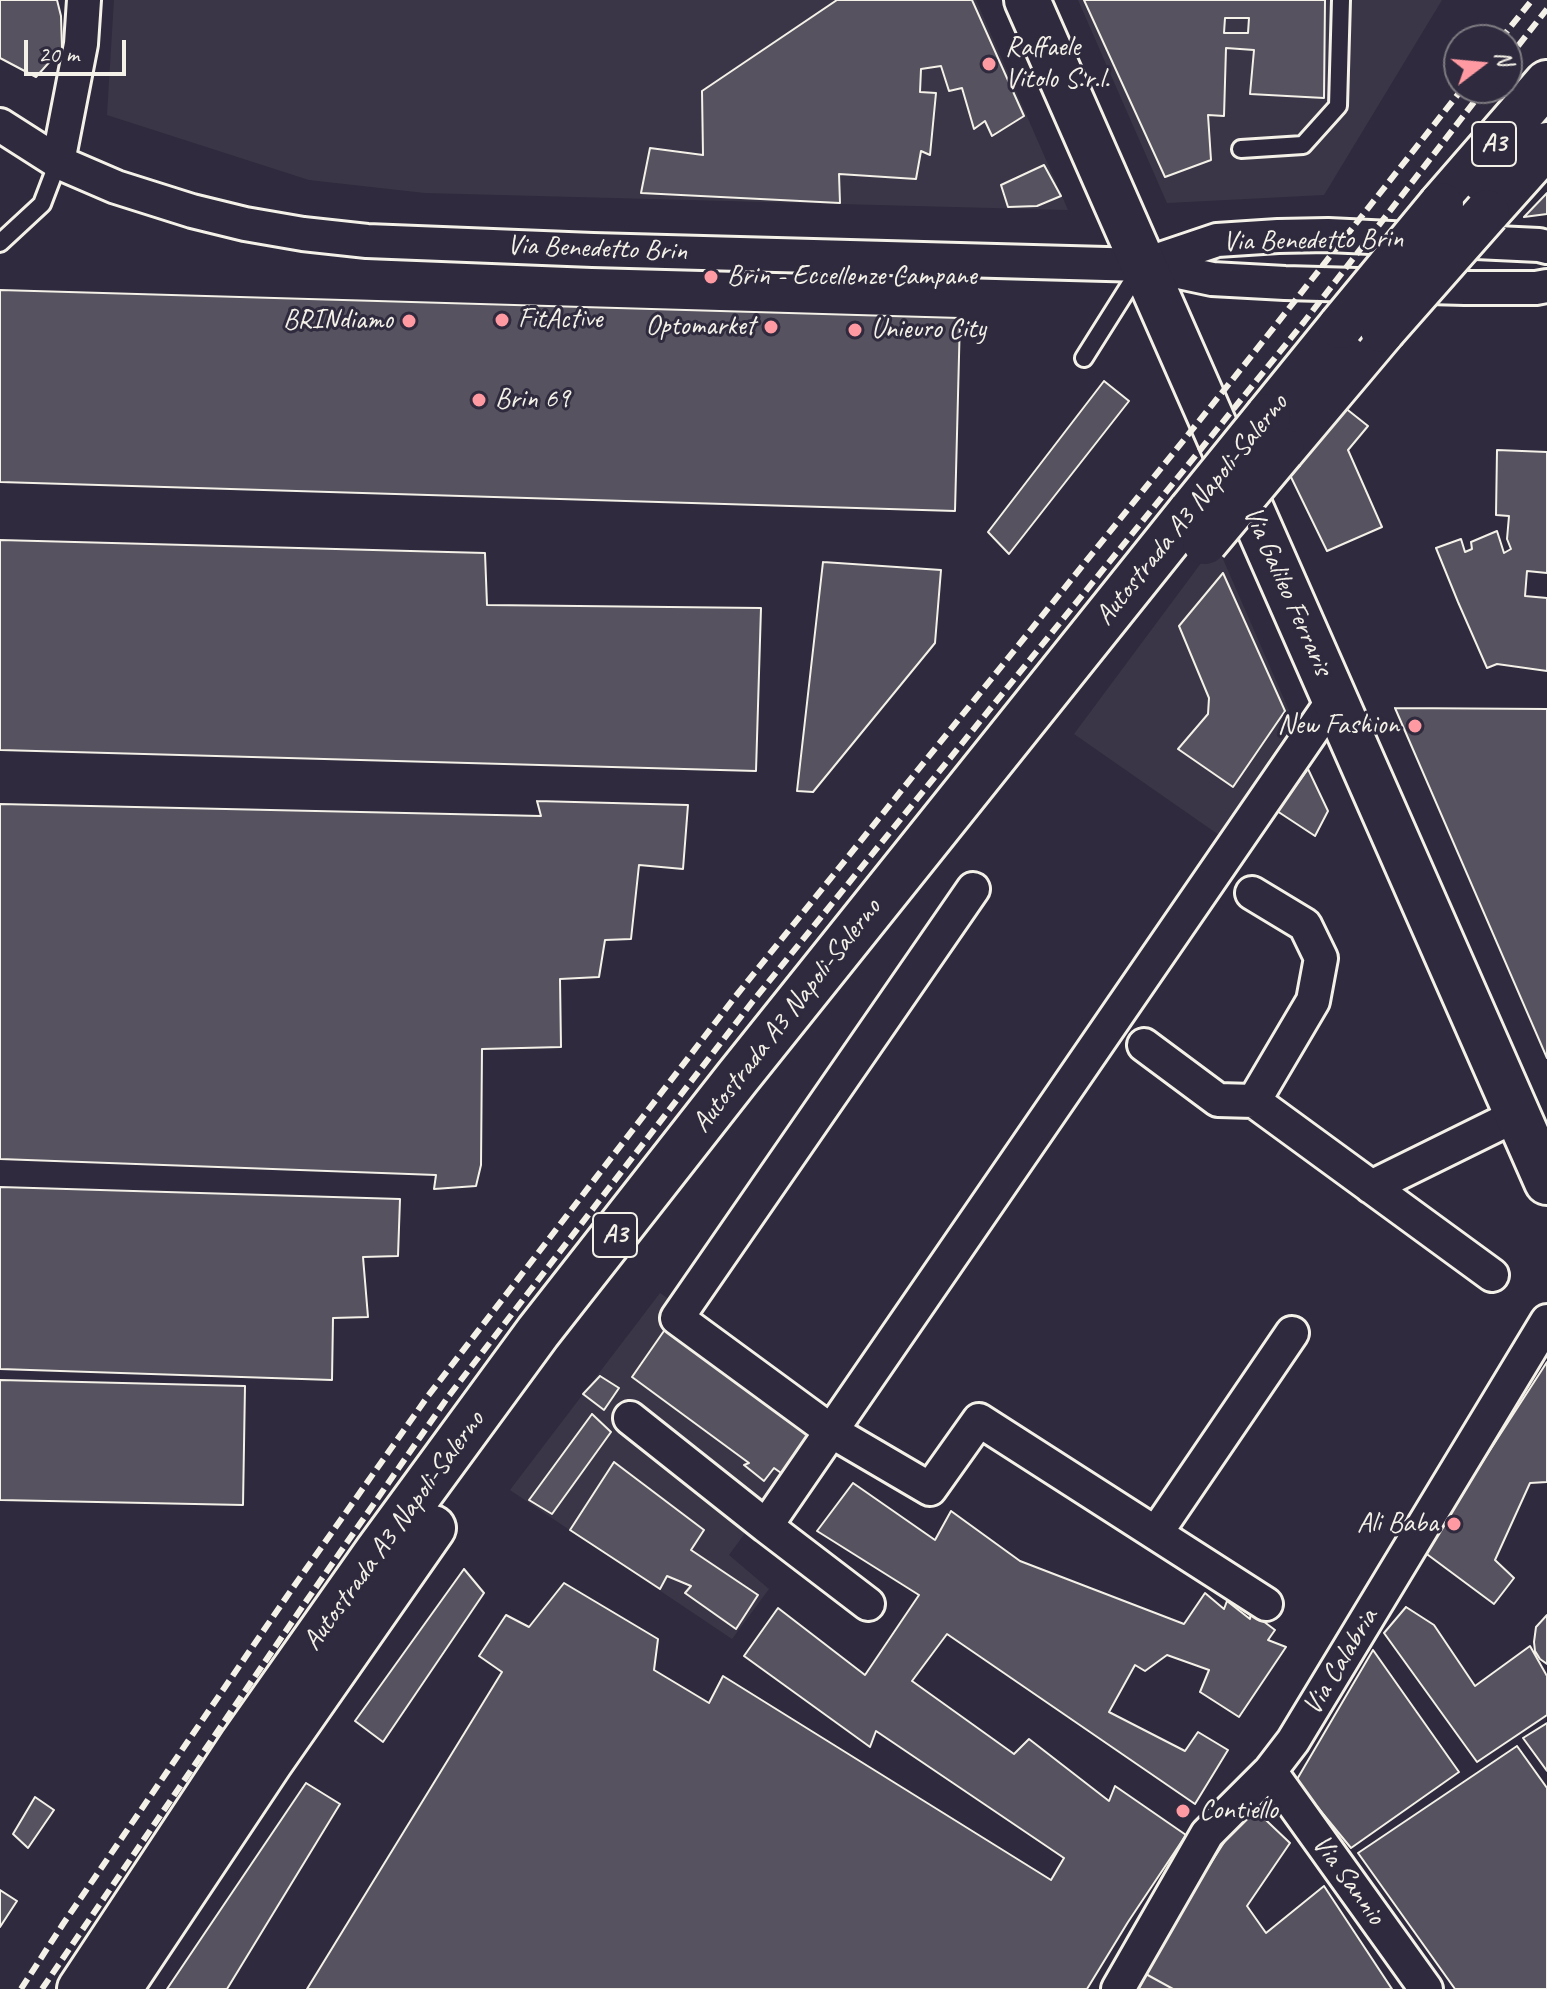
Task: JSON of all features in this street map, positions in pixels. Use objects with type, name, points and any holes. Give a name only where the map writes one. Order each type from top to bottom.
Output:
[{"type":"main road","name":"Via Galileo Ferraris","points":[[1027,0],[1547,1182]]},
{"type":"main road","name":"Autostrada A3 Napoli-Salerno","points":[[1275,433],[1341,326],[1547,83]]},
{"type":"main road","name":"Autostrada A3 Napoli-Salerno","points":[[80,1989],[242,1744],[377,1552],[538,1332],[747,1066],[1275,433],[1383,330],[1547,145]]},
{"type":"main road","name":"Autostrada A3 Napoli-Salerno","points":[[119,1989],[402,1570],[563,1349],[792,1058],[1198,527]]},
{"type":"street","points":[[58,162],[81,44],[84,0]]},
{"type":"street","name":"Via Benedetto Brin","points":[[0,125],[58,162],[116,187],[245,224],[367,241],[1143,265],[1217,240],[1278,236],[1547,247]]},
{"type":"street","points":[[1143,265],[1212,279],[1285,283],[1479,288],[1547,286]]},
{"type":"street","points":[[766,1526],[1334,699]]},
{"type":"street","points":[[973,889],[677,1318],[831,1431],[930,1489],[979,1420],[1266,1604]]},
{"type":"street","points":[[1252,893],[1305,925],[1321,958],[1313,1001],[1254,1101]]},
{"type":"street","points":[[1144,1045],[1218,1100],[1254,1101],[1492,1275]]},
{"type":"street","points":[[1371,1187],[1517,1115]]},
{"type":"street","name":"Via Calabria","points":[[1118,1989],[1207,1834],[1270,1771],[1293,1741],[1547,1321]]},
{"type":"street","points":[[1156,1533],[1292,1333]]},
{"type":"street","points":[[630,1418],[868,1604]]},
{"type":"street","name":"Via Sannio","points":[[1270,1771],[1426,1989]]},
{"type":"lane","points":[[1241,149],[1303,145],[1338,106],[1341,0]]},
{"type":"lane","points":[[0,243],[42,204],[58,162]]},
{"type":"lane","points":[[1084,358],[1143,265]]},
{"type":"shaded area","points":[[114,0],[976,0],[1068,210],[425,193],[309,180],[107,115]]},
{"type":"shaded area","points":[[1078,0],[1442,0],[1324,195],[1167,203]]},
{"type":"shaded area","points":[[1216,543],[1294,722],[1219,835],[1074,734]]},
{"type":"shaded area","points":[[660,1293],[825,1407],[772,1496],[729,1555],[769,1589],[732,1639],[510,1490]]},
{"type":"building","points":[[0,0],[57,0],[62,48],[36,77],[0,58]]},
{"type":"building","points":[[837,0],[972,0],[1024,116],[992,136],[985,121],[974,129],[962,88],[949,91],[941,66],[921,69],[920,92],[936,93],[930,155],[921,151],[916,179],[839,174],[840,203],[641,193],[650,148],[703,155],[702,91]]},
{"type":"building","points":[[1084,0],[1325,0],[1324,98],[1250,94],[1254,50],[1226,48],[1224,116],[1208,115],[1211,160],[1165,177]],"holes":[[[1225,18],[1249,18],[1248,33],[1224,33]]]},
{"type":"building","points":[[1044,165],[1061,196],[1037,206],[1008,207],[1001,185]]},
{"type":"building","points":[[1547,193],[1547,214],[1524,217]]},
{"type":"building","name":"Brin 69","points":[[0,290],[960,318],[955,511],[0,482]]},
{"type":"building","points":[[1104,381],[1129,401],[1009,554],[988,532]]},
{"type":"building","points":[[1344,407],[1368,426],[1348,450],[1382,527],[1327,551],[1289,473]]},
{"type":"building","points":[[1497,450],[1547,452],[1547,573],[1527,571],[1525,596],[1547,598],[1547,671],[1497,664],[1487,668],[1436,548],[1461,539],[1465,552],[1472,549],[1471,542],[1497,531],[1504,553],[1511,549],[1507,539],[1509,516],[1496,515]]},
{"type":"building","points":[[0,540],[485,553],[487,605],[761,608],[756,771],[0,750]]},
{"type":"building","points":[[823,562],[941,570],[935,643],[813,792],[797,791]]},
{"type":"building","points":[[1223,573],[1285,711],[1233,787],[1178,749],[1208,714],[1209,698],[1179,626]]},
{"type":"building","points":[[1395,708],[1547,709],[1547,1058]]},
{"type":"building","points":[[1308,769],[1328,811],[1315,836],[1277,811]]},
{"type":"building","points":[[537,801],[688,805],[683,869],[639,865],[631,939],[605,940],[599,977],[560,979],[561,1047],[482,1049],[481,1165],[476,1186],[434,1189],[436,1175],[0,1159],[0,804],[541,816]]},
{"type":"building","points":[[0,1187],[400,1199],[398,1256],[363,1257],[368,1317],[333,1318],[332,1380],[0,1369]]},
{"type":"building","points":[[666,1328],[814,1431],[784,1475],[774,1468],[764,1481],[744,1465],[749,1463],[632,1377]]},
{"type":"building","points":[[1547,1362],[1547,1482],[1530,1483],[1495,1560],[1514,1578],[1494,1604],[1424,1552]]},
{"type":"building","points":[[600,1376],[619,1388],[604,1410],[583,1394]]},
{"type":"building","points":[[0,1380],[245,1386],[243,1505],[0,1500]]},
{"type":"building","points":[[592,1414],[611,1432],[552,1514],[529,1500]]},
{"type":"building","points":[[614,1462],[704,1530],[691,1550],[758,1595],[736,1629],[685,1593],[691,1586],[667,1576],[660,1589],[570,1530]]},
{"type":"building","points":[[853,1483],[935,1540],[951,1511],[1020,1561],[1184,1624],[1205,1593],[1224,1609],[1227,1601],[1250,1619],[1251,1612],[1275,1630],[1268,1640],[1286,1647],[1239,1717],[1200,1692],[1209,1670],[1167,1655],[1145,1671],[1135,1665],[1109,1712],[1185,1751],[1198,1732],[1228,1750],[1195,1804],[947,1634],[912,1681],[1014,1754],[1029,1739],[1109,1801],[1115,1786],[1186,1835],[1087,1989],[307,1989],[502,1672],[479,1656],[506,1615],[529,1627],[564,1583],[658,1639],[654,1670],[709,1703],[723,1676],[1051,1880],[1064,1858],[876,1731],[870,1747],[744,1656],[778,1608],[865,1675],[919,1595],[817,1531]]},
{"type":"building","points":[[464,1569],[484,1593],[383,1742],[355,1721]]},
{"type":"building","points":[[1406,1607],[1434,1625],[1475,1686],[1530,1646],[1547,1676],[1547,1715],[1477,1762],[1384,1633]]},
{"type":"building","points":[[1547,1615],[1547,1664],[1535,1651],[1534,1642],[1536,1627]]},
{"type":"building","points":[[1373,1650],[1459,1772],[1351,1848],[1296,1781]]},
{"type":"building","points":[[1547,1723],[1547,1771],[1523,1738]]},
{"type":"building","points":[[1517,1746],[1547,1788],[1547,1989],[1455,1989],[1358,1853]]},
{"type":"building","points":[[306,1783],[340,1804],[227,1989],[167,1989]]},
{"type":"building","points":[[35,1797],[54,1810],[28,1848],[13,1834]]},
{"type":"building","points":[[1249,1804],[1290,1843],[1247,1906],[1266,1933],[1324,1886],[1392,1989],[1173,1989],[1144,1973],[1162,1938]]},
{"type":"building","points":[[0,1890],[17,1901],[0,1927]]},
{"type":"building","points":[[1144,1973],[1173,1989],[1136,1989]]},
{"type":"railway","points":[[1513,24],[1532,0]]},
{"type":"railway","points":[[1523,40],[1547,9]]},
{"type":"railway","points":[[21,1989],[292,1589],[428,1396],[735,997],[1450,104]]},
{"type":"railway","points":[[42,1989],[448,1397],[753,1001],[1304,322],[1473,104]]},
{"type":"place","name":"Raffaele Vitolo S.r.l.","points":[[989,64]]},
{"type":"place","name":"Brin - Eccellenze Campane","points":[[711,277]]},
{"type":"place","name":"FitActive","points":[[502,320]]},
{"type":"place","name":"BRINdiamo","points":[[409,321]]},
{"type":"place","name":"Optomarket","points":[[771,327]]},
{"type":"place","name":"Unieuro City","points":[[855,330]]},
{"type":"place","name":"Brin 69","points":[[479,400]]},
{"type":"place","name":"New Fashion","points":[[1415,726]]},
{"type":"place","name":"Ali Baba","points":[[1454,1524]]},
{"type":"place","name":"Contiello","points":[[1183,1811]]}]
